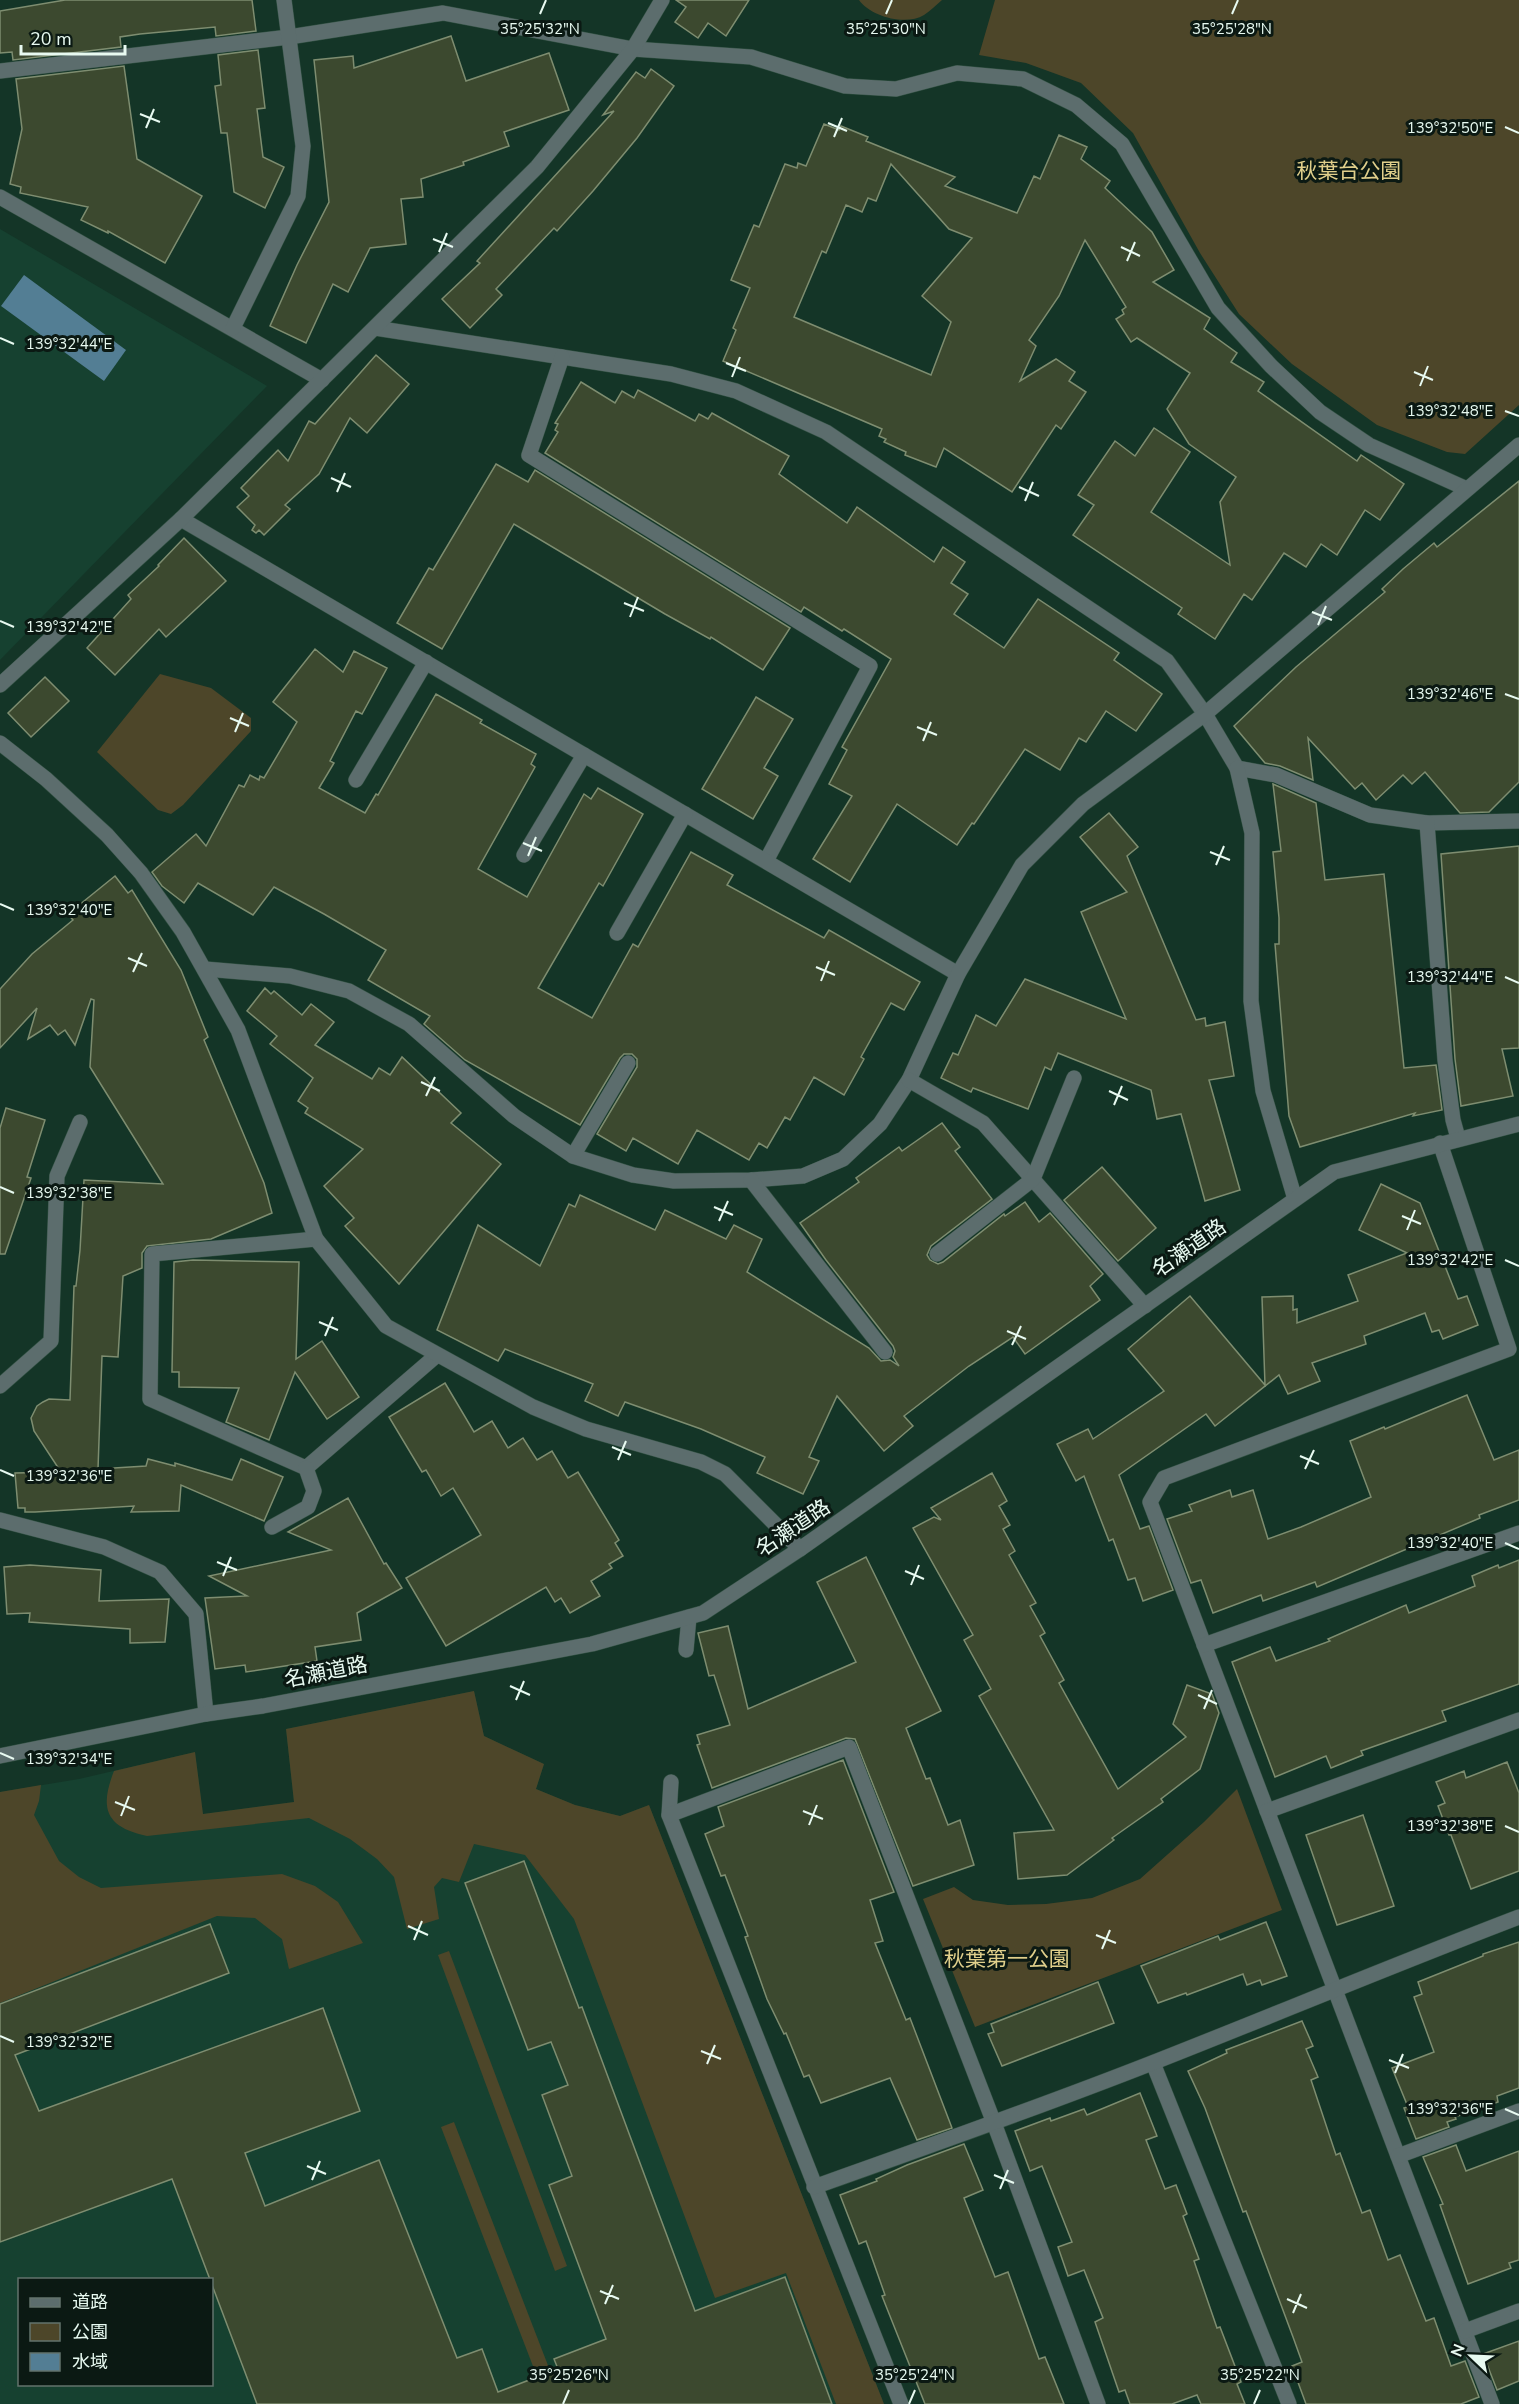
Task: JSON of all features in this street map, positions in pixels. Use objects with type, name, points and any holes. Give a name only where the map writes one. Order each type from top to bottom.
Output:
[{"type":"street","points":[[233,328],[298,196],[303,146],[284,0]]},
{"type":"street","points":[[0,685],[181,519],[537,167],[633,49],[662,0]]},
{"type":"street","points":[[0,71],[289,37],[443,13],[633,49],[751,57],[845,86],[896,89],[957,73],[1023,79],[1076,105],[1122,144],[1218,308],[1271,366],[1320,412],[1370,445],[1467,489]]},
{"type":"street","points":[[0,197],[322,380]]},
{"type":"street","points":[[375,328],[671,374],[736,391],[826,432],[1167,661],[1205,714],[1237,768],[1252,834],[1251,1001],[1263,1091],[1294,1199]]},
{"type":"street","points":[[562,357],[529,455],[870,666],[766,861]]},
{"type":"street","points":[[205,969],[290,976],[349,992],[409,1024],[514,1116],[573,1156],[633,1175],[674,1181],[751,1180],[803,1176],[843,1159],[880,1124],[909,1080],[958,974],[1022,866],[1083,804],[1205,714],[1519,445]]},
{"type":"street","points":[[181,519],[958,974]]},
{"type":"street","points":[[356,780],[426,662]]},
{"type":"street","points":[[0,743],[46,779],[113,843],[141,873],[183,932],[238,1030],[316,1239],[386,1326],[533,1407],[586,1429],[701,1462],[725,1474],[800,1550]]},
{"type":"street","points":[[524,855],[584,755]]},
{"type":"street","points":[[1237,768],[1276,775],[1370,815],[1427,823],[1519,821]]},
{"type":"street","points":[[617,933],[685,814]]},
{"type":"street","points":[[1427,823],[1445,1060],[1453,1120],[1458,1138]]},
{"type":"street","points":[[573,1156],[628,1063]]},
{"type":"street","points":[[937,1254],[1033,1179],[1074,1078]]},
{"type":"street","points":[[909,1080],[983,1123],[1145,1306]]},
{"type":"street","points":[[0,1386],[51,1341],[57,1176],[80,1122]]},
{"type":"street","name":"名瀬道路","points":[[0,1756],[206,1714],[263,1706],[592,1644],[703,1613],[800,1550],[1334,1172],[1519,1124]]},
{"type":"street","points":[[1440,1143],[1514,1348],[1164,1478],[1150,1502],[1492,2404]]},
{"type":"street","points":[[751,1180],[885,1352]]},
{"type":"street","points":[[272,1527],[308,1507],[314,1491],[306,1468],[150,1399],[152,1254],[316,1239]]},
{"type":"street","points":[[306,1468],[437,1355]]},
{"type":"street","points":[[0,1520],[104,1547],[159,1572],[196,1614],[206,1714]]},
{"type":"street","points":[[1204,1645],[1519,1533]]},
{"type":"street","points":[[686,1650],[689,1617]]},
{"type":"street","points":[[1267,1810],[1519,1720]]},
{"type":"street","points":[[669,1815],[849,1747],[994,2123],[1098,2404]]},
{"type":"street","points":[[671,1782],[669,1815],[901,2404]]},
{"type":"street","points":[[814,2187],[1153,2063],[1519,1917]]},
{"type":"street","points":[[1153,2063],[1289,2404]]},
{"type":"street","points":[[1398,2156],[1519,2111]]},
{"type":"street","points":[[1465,2331],[1519,2311]]},
{"type":"shaded area","points":[[0,229],[267,386],[0,660]]},
{"type":"shaded area","points":[[474,1691],[484,1736],[544,1764],[536,1789],[575,1805],[620,1816],[649,1805],[884,2404],[0,2404],[0,1792],[79,1779],[195,1752],[203,1814],[294,1802],[286,1729]]},
{"type":"green space","points":[[859,0],[942,0],[924,15],[899,20],[872,11]]},
{"type":"green space","name":"秋葉台公園","points":[[995,0],[1519,0],[1519,405],[1465,454],[1447,452],[1377,425],[1292,364],[1239,314],[1200,253],[1133,133],[1081,83],[1026,63],[979,55]]},
{"type":"green space","points":[[160,674],[211,688],[251,718],[251,731],[183,805],[171,814],[158,810],[97,752]]},
{"type":"green space","points":[[474,1691],[484,1736],[544,1764],[536,1789],[575,1805],[620,1816],[649,1805],[884,2404],[836,2404],[786,2273],[715,2298],[574,1919],[525,1855],[474,1844],[459,1882],[442,1878],[434,1887],[439,1919],[407,1929],[394,1877],[377,1859],[350,1839],[309,1818],[147,1836],[122,1827],[110,1814],[107,1806],[109,1784],[114,1771],[195,1752],[203,1814],[294,1802],[286,1729]]},
{"type":"green space","points":[[41,1785],[34,1815],[59,1861],[79,1877],[101,1888],[282,1874],[315,1886],[338,1902],[363,1943],[289,1969],[282,1939],[255,1918],[217,1916],[0,2003],[0,1792]]},
{"type":"green space","name":"秋葉第一公園","points":[[1237,1789],[1282,1910],[975,2027],[923,1899],[954,1887],[973,1900],[1008,1905],[1046,1904],[1092,1898],[1140,1879]]},
{"type":"green space","points":[[449,1951],[567,2266],[555,2271],[438,1955]]},
{"type":"green space","points":[[454,2122],[549,2368],[536,2374],[441,2127]]},
{"type":"water","points":[[24,275],[126,350],[104,381],[1,306]]},
{"type":"building","points":[[65,0],[252,0],[256,31],[216,36],[215,27],[140,34],[120,37],[121,47],[13,60],[12,52],[0,53],[0,11]]},
{"type":"building","points":[[676,0],[749,0],[726,36],[708,23],[698,38],[675,22],[686,7]]},
{"type":"building","points":[[451,36],[466,81],[549,53],[569,110],[504,132],[509,146],[463,162],[464,165],[421,179],[423,197],[401,199],[406,244],[370,248],[348,292],[333,284],[306,343],[270,326],[297,265],[329,202],[314,60],[353,56],[354,68]]},
{"type":"building","points":[[258,50],[265,108],[257,109],[263,157],[284,167],[265,208],[234,192],[227,133],[221,133],[215,86],[221,85],[218,55]]},
{"type":"building","points":[[124,66],[137,159],[202,196],[165,263],[108,231],[108,233],[81,220],[88,207],[20,193],[21,187],[10,184],[22,129],[16,79]]},
{"type":"building","points":[[651,69],[674,86],[637,138],[593,191],[557,231],[554,228],[496,289],[502,295],[470,328],[442,299],[480,263],[477,261],[614,111],[603,115],[636,72],[645,78]]},
{"type":"building","points":[[824,124],[839,130],[841,126],[868,137],[866,141],[955,177],[945,186],[1017,213],[1034,176],[1040,179],[1059,135],[1087,147],[1081,159],[1110,181],[1105,188],[1152,232],[1174,270],[1153,282],[1210,318],[1204,329],[1237,353],[1231,362],[1264,382],[1258,391],[1357,461],[1361,455],[1404,484],[1380,520],[1365,510],[1337,555],[1321,544],[1306,567],[1284,553],[1252,600],[1244,594],[1215,639],[1178,614],[1182,608],[1073,535],[1094,505],[1078,495],[1115,441],[1135,456],[1154,428],[1190,452],[1151,512],[1230,565],[1220,502],[1236,477],[1189,444],[1167,409],[1190,373],[1137,338],[1131,342],[1116,319],[1124,314],[1122,310],[1126,307],[1085,240],[1059,296],[1029,340],[1036,346],[1020,381],[1056,359],[1075,372],[1069,381],[1086,392],[1061,429],[1056,425],[1012,492],[944,448],[936,467],[905,455],[906,452],[884,442],[886,439],[879,436],[882,429],[723,361],[736,330],[733,328],[750,288],[731,280],[754,225],[759,227],[785,164],[797,168],[798,163],[806,166]],"holes":[[[891,164],[949,229],[972,238],[922,296],[951,322],[931,375],[794,317],[822,251],[826,253],[846,205],[862,212],[868,198],[876,201]]]},
{"type":"building","points":[[376,355],[409,384],[367,433],[350,418],[319,474],[285,505],[290,509],[264,535],[259,530],[256,533],[252,530],[255,525],[237,507],[249,496],[241,488],[278,450],[288,461],[309,421],[315,424]]},
{"type":"building","points":[[581,382],[615,403],[622,391],[634,398],[638,390],[695,421],[699,414],[708,419],[712,413],[789,456],[779,474],[847,523],[857,507],[934,562],[943,547],[965,562],[951,583],[968,594],[954,614],[1004,648],[1038,599],[1119,653],[1114,660],[1162,694],[1136,731],[1106,711],[1086,742],[1079,738],[1060,770],[1025,749],[957,845],[897,804],[850,882],[813,859],[852,796],[829,784],[847,750],[842,747],[891,659],[804,607],[801,612],[545,453],[558,432],[555,430],[558,424],[555,423]]},
{"type":"building","points":[[496,464],[528,482],[535,470],[790,628],[763,670],[711,637],[710,639],[665,614],[514,524],[442,649],[397,623],[429,568],[433,570]]},
{"type":"building","points":[[1519,481],[1519,782],[1489,812],[1460,813],[1425,772],[1412,784],[1403,775],[1376,800],[1362,783],[1355,789],[1308,738],[1313,780],[1280,766],[1265,763],[1234,726],[1296,667],[1385,592],[1382,589],[1403,569],[1434,543],[1437,547]]},
{"type":"building","points":[[184,538],[226,581],[166,637],[159,629],[115,675],[87,648],[131,599],[128,595]]},
{"type":"building","points":[[315,649],[343,672],[354,651],[387,668],[362,714],[356,711],[330,761],[334,763],[319,788],[365,813],[376,794],[378,795],[436,694],[482,720],[480,723],[536,754],[531,764],[535,767],[478,869],[527,897],[584,794],[591,799],[598,788],[643,814],[603,886],[599,883],[538,988],[592,1018],[633,944],[638,947],[691,852],[733,875],[727,885],[824,938],[829,930],[920,982],[904,1010],[891,1003],[861,1057],[864,1059],[844,1095],[814,1077],[790,1120],[785,1117],[767,1148],[759,1143],[749,1160],[697,1130],[678,1164],[633,1138],[626,1151],[597,1134],[637,1067],[637,1059],[632,1054],[624,1054],[620,1058],[580,1125],[465,1060],[424,1024],[430,1016],[368,980],[386,950],[324,914],[274,887],[253,915],[198,883],[184,903],[162,886],[152,872],[196,834],[206,846],[239,785],[244,787],[250,775],[259,780],[260,776],[264,778],[297,722],[273,702]]},
{"type":"building","points":[[45,677],[69,701],[31,737],[8,713]]},
{"type":"building","points":[[756,697],[793,719],[764,768],[778,776],[753,819],[702,789]]},
{"type":"building","points":[[1273,784],[1316,803],[1325,880],[1384,874],[1404,1068],[1436,1065],[1442,1110],[1413,1116],[1415,1113],[1300,1147],[1289,1116],[1275,944],[1279,944],[1279,918],[1273,852],[1281,851]]},
{"type":"building","points":[[1109,813],[1138,847],[1127,856],[1196,1020],[1205,1018],[1206,1026],[1225,1022],[1234,1076],[1209,1080],[1240,1190],[1205,1201],[1181,1114],[1157,1119],[1151,1090],[1058,1053],[1051,1070],[1045,1067],[1028,1109],[973,1088],[971,1092],[941,1078],[953,1053],[958,1055],[976,1015],[996,1026],[1025,979],[1126,1019],[1081,912],[1127,892],[1080,837]]},
{"type":"building","points":[[1519,846],[1519,1048],[1502,1049],[1513,1096],[1461,1106],[1455,1059],[1441,854]]},
{"type":"building","points":[[115,876],[128,893],[132,890],[181,970],[208,1037],[204,1040],[264,1183],[272,1213],[211,1239],[147,1246],[142,1253],[142,1268],[123,1276],[118,1357],[102,1356],[98,1469],[146,1466],[148,1459],[175,1466],[175,1463],[232,1480],[241,1459],[283,1477],[264,1521],[181,1485],[179,1511],[131,1512],[134,1506],[35,1512],[25,1512],[25,1508],[18,1508],[15,1473],[61,1472],[34,1431],[31,1418],[37,1406],[49,1399],[70,1400],[74,1286],[76,1286],[80,1250],[84,1180],[163,1184],[90,1067],[94,1000],[91,999],[75,1045],[65,1030],[58,1035],[50,1025],[28,1039],[37,1008],[0,1048],[0,989],[32,954],[73,920],[68,914]]},
{"type":"building","points":[[265,988],[271,994],[274,991],[302,1015],[311,1004],[334,1022],[315,1045],[372,1079],[379,1068],[390,1075],[402,1057],[461,1113],[451,1123],[501,1164],[399,1284],[345,1226],[354,1218],[324,1186],[363,1149],[305,1113],[308,1108],[298,1101],[313,1078],[270,1044],[277,1036],[247,1011]]},
{"type":"building","points":[[6,1108],[45,1120],[27,1177],[31,1178],[5,1254],[0,1254],[0,1128]]},
{"type":"building","points":[[942,1123],[960,1147],[955,1151],[992,1199],[931,1246],[927,1255],[930,1260],[938,1264],[943,1262],[1004,1214],[1005,1216],[1025,1202],[1039,1222],[1050,1213],[1103,1274],[1090,1286],[1100,1300],[1025,1354],[1013,1337],[969,1366],[904,1416],[913,1426],[884,1451],[837,1396],[809,1457],[819,1461],[803,1494],[757,1473],[765,1457],[701,1429],[625,1402],[618,1416],[585,1401],[593,1384],[505,1349],[498,1361],[437,1330],[478,1225],[540,1266],[569,1204],[575,1207],[580,1195],[655,1230],[665,1210],[726,1239],[734,1225],[762,1239],[747,1272],[869,1348],[881,1361],[890,1360],[899,1366],[893,1357],[895,1351],[893,1346],[800,1223],[859,1182],[856,1178],[899,1147],[902,1151]]},
{"type":"building","points":[[1102,1167],[1156,1228],[1118,1261],[1064,1200]]},
{"type":"building","points":[[1381,1184],[1420,1203],[1458,1299],[1467,1296],[1478,1325],[1443,1339],[1439,1330],[1432,1332],[1425,1313],[1364,1336],[1366,1344],[1312,1363],[1320,1381],[1288,1394],[1279,1375],[1215,1426],[1206,1414],[1119,1475],[1140,1529],[1149,1526],[1173,1590],[1143,1601],[1135,1578],[1128,1580],[1113,1539],[1109,1541],[1084,1476],[1076,1481],[1057,1444],[1088,1429],[1093,1439],[1164,1391],[1128,1349],[1190,1296],[1265,1385],[1262,1297],[1293,1296],[1293,1310],[1297,1309],[1297,1323],[1358,1301],[1348,1275],[1407,1253],[1359,1230]]},
{"type":"building","points":[[193,1260],[299,1262],[296,1359],[322,1341],[359,1397],[327,1419],[295,1372],[269,1440],[226,1422],[239,1388],[179,1387],[179,1372],[172,1372],[174,1262]]},
{"type":"building","points":[[445,1383],[474,1432],[492,1421],[508,1448],[523,1438],[537,1460],[552,1451],[568,1478],[578,1472],[619,1540],[615,1543],[623,1556],[609,1564],[612,1568],[591,1581],[600,1596],[570,1613],[561,1598],[555,1602],[546,1587],[446,1646],[406,1578],[481,1535],[453,1488],[441,1496],[426,1470],[422,1472],[389,1417]]},
{"type":"building","points":[[1467,1395],[1494,1460],[1519,1450],[1519,1500],[1479,1515],[1480,1518],[1317,1587],[1315,1582],[1263,1601],[1261,1595],[1213,1613],[1201,1580],[1191,1583],[1167,1519],[1192,1511],[1189,1505],[1230,1490],[1232,1497],[1253,1490],[1268,1539],[1301,1527],[1371,1497],[1350,1441]]},
{"type":"building","points":[[992,1473],[1007,1501],[999,1506],[1010,1525],[1003,1529],[1015,1551],[1009,1555],[1036,1603],[1030,1606],[1045,1633],[1040,1636],[1064,1680],[1059,1683],[1118,1789],[1186,1737],[1173,1724],[1187,1685],[1212,1694],[1219,1713],[1200,1769],[1161,1799],[1163,1802],[1112,1838],[1114,1840],[1067,1875],[1018,1879],[1014,1833],[1054,1830],[979,1696],[991,1689],[964,1640],[973,1635],[913,1528],[934,1517],[941,1520],[931,1508]]},
{"type":"building","points":[[348,1498],[384,1564],[386,1563],[402,1588],[357,1613],[361,1640],[315,1647],[317,1661],[246,1672],[245,1665],[215,1669],[205,1598],[247,1596],[209,1576],[331,1550],[288,1532]]},
{"type":"building","points":[[866,1557],[941,1711],[906,1728],[926,1779],[930,1778],[948,1825],[960,1820],[974,1865],[913,1886],[855,1739],[846,1738],[712,1788],[697,1745],[700,1744],[697,1735],[730,1725],[714,1675],[709,1676],[698,1633],[728,1626],[748,1709],[856,1662],[817,1582]]},
{"type":"building","points":[[1519,1560],[1519,1684],[1442,1711],[1446,1721],[1361,1751],[1363,1755],[1331,1768],[1326,1756],[1275,1777],[1232,1662],[1270,1647],[1276,1661],[1330,1641],[1328,1639],[1406,1605],[1409,1613],[1475,1586],[1472,1576],[1498,1565],[1499,1568]]},
{"type":"building","points":[[30,1565],[101,1570],[99,1601],[169,1599],[165,1642],[130,1643],[130,1629],[29,1622],[30,1613],[7,1614],[4,1567]]},
{"type":"building","points":[[843,1760],[894,1892],[870,1900],[883,1941],[875,1943],[906,2020],[910,2018],[952,2128],[917,2140],[890,2078],[821,2103],[809,2075],[804,2077],[786,2033],[784,2034],[767,1999],[745,1937],[748,1936],[725,1875],[721,1876],[705,1834],[724,1826],[718,1807]]},
{"type":"building","points":[[1507,1762],[1519,1793],[1519,1871],[1471,1889],[1438,1806],[1445,1803],[1436,1782],[1464,1771],[1466,1778]]},
{"type":"building","points":[[1363,1815],[1394,1906],[1337,1925],[1306,1835]]},
{"type":"building","points":[[524,1861],[579,2008],[582,2007],[695,2311],[785,2277],[832,2404],[257,2404],[213,2288],[213,2278],[209,2278],[172,2179],[0,2242],[0,2004],[210,1924],[229,1973],[15,2055],[39,2111],[323,2008],[360,2111],[245,2153],[265,2206],[379,2160],[457,2358],[482,2349],[498,2392],[558,2369],[554,2359],[606,2339],[549,2185],[572,2176],[542,2095],[568,2085],[551,2042],[528,2050],[465,1883]]},
{"type":"building","points":[[1266,1922],[1287,1976],[1262,1985],[1260,1980],[1247,1985],[1243,1974],[1158,2003],[1141,1966],[1218,1936],[1220,1940]]},
{"type":"building","points":[[1519,1942],[1519,2088],[1497,2096],[1498,2102],[1455,2117],[1456,2119],[1447,2122],[1449,2127],[1416,2139],[1404,2108],[1408,2107],[1392,2068],[1434,2052],[1414,1997],[1422,1994],[1418,1982],[1483,1956],[1483,1954]]},
{"type":"building","points":[[1098,1982],[1114,2023],[1002,2066],[988,2034],[994,2032],[991,2024]]},
{"type":"building","points":[[1302,2021],[1313,2046],[1306,2049],[1318,2077],[1311,2080],[1336,2155],[1340,2153],[1362,2213],[1370,2210],[1388,2260],[1400,2255],[1426,2321],[1434,2318],[1451,2366],[1465,2361],[1479,2397],[1461,2404],[1306,2404],[1292,2366],[1302,2362],[1246,2211],[1243,2212],[1205,2108],[1188,2071],[1227,2053],[1226,2050]]},
{"type":"building","points":[[1140,2093],[1157,2136],[1146,2140],[1165,2189],[1176,2185],[1187,2214],[1183,2216],[1199,2259],[1194,2261],[1217,2328],[1220,2327],[1241,2382],[1237,2384],[1245,2404],[1201,2404],[1197,2395],[1172,2404],[1130,2404],[1125,2390],[1119,2392],[1095,2322],[1103,2318],[1084,2270],[1068,2276],[1058,2247],[1072,2242],[1042,2166],[1030,2171],[1015,2131],[1084,2109],[1087,2115]]},
{"type":"building","points":[[964,2144],[983,2190],[964,2198],[995,2277],[1008,2272],[1039,2359],[1045,2357],[1064,2404],[925,2404],[882,2296],[885,2295],[866,2241],[859,2244],[840,2195],[877,2181],[876,2179],[907,2165]]},
{"type":"building","points":[[1456,2145],[1466,2171],[1519,2151],[1519,2260],[1509,2263],[1511,2268],[1468,2284],[1440,2205],[1443,2204],[1423,2157]]},
{"type":"building","points":[[1519,2341],[1519,2381],[1497,2390],[1483,2354]]}]
